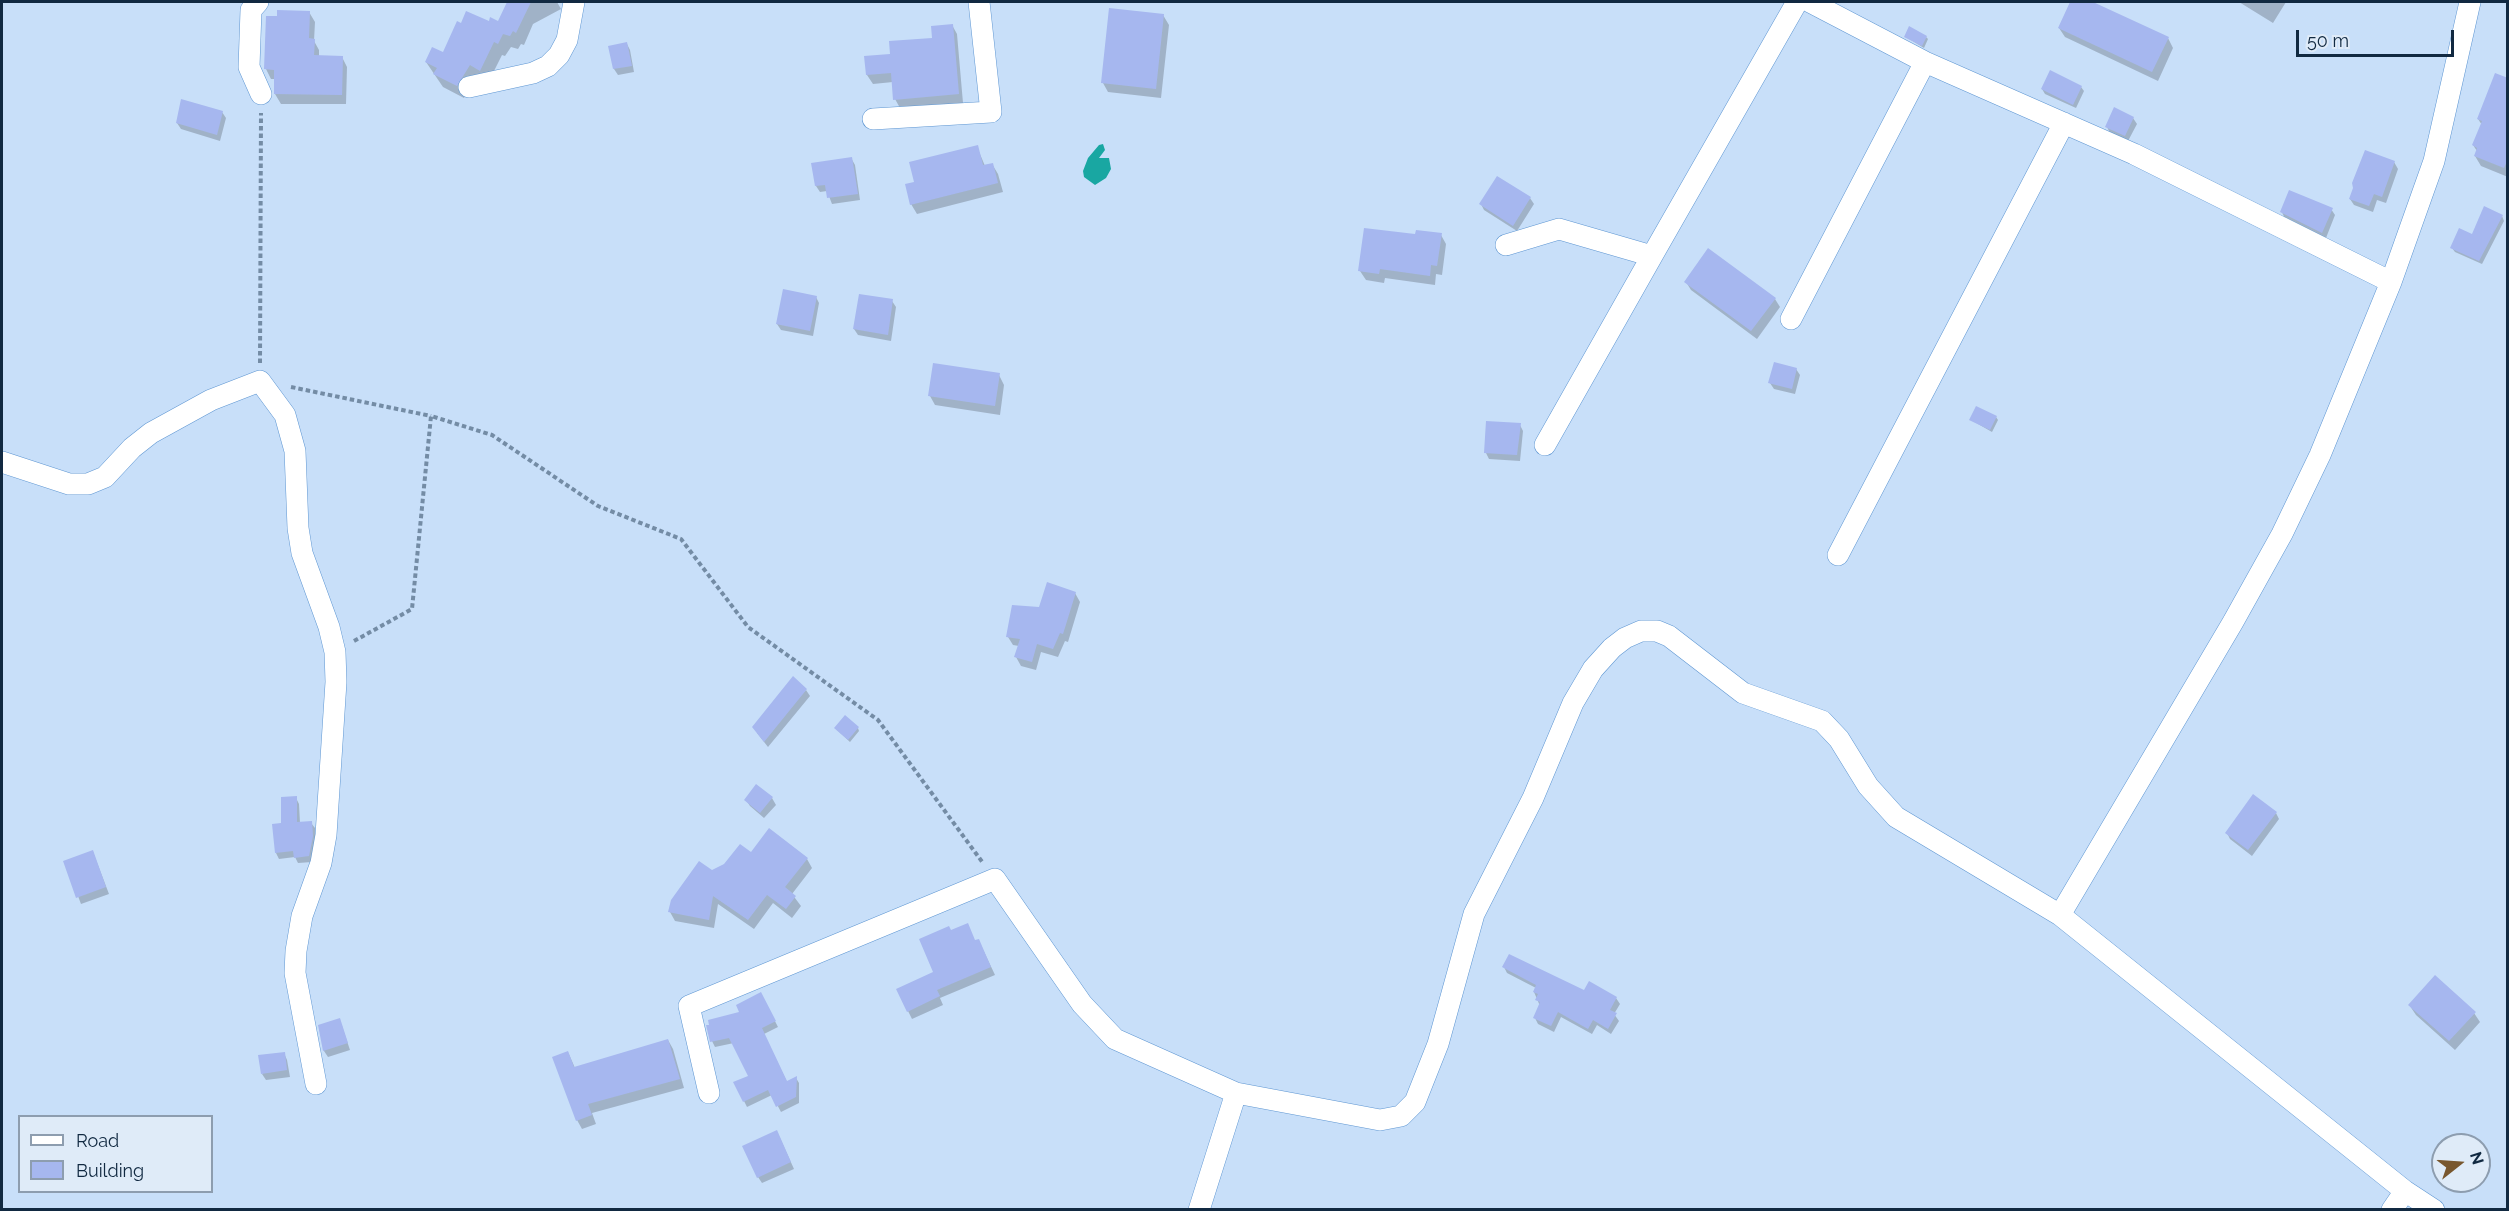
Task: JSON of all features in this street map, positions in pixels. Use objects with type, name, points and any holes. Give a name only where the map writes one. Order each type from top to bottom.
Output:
[{"type":"street","points":[[258,2],[251,10],[249,67],[261,94]]},
{"type":"street","points":[[470,87],[533,73],[548,66],[559,55],[567,40],[574,2]]},
{"type":"street","points":[[873,119],[991,112],[979,2]]},
{"type":"street","points":[[1545,446],[1797,2]]},
{"type":"street","points":[[1810,2],[1924,62],[2134,154],[2391,282]]},
{"type":"street","points":[[2060,915],[2233,622],[2282,534],[2320,455],[2391,282],[2434,161],[2470,2]]},
{"type":"street","points":[[1791,319],[1924,62]]},
{"type":"street","points":[[1838,555],[2064,123]]},
{"type":"street","points":[[1506,245],[1559,229],[1652,256]]},
{"type":"street","points":[[2,462],[69,484],[88,484],[105,477],[132,448],[151,433],[211,400],[260,381],[285,415],[295,451],[298,528],[302,552],[329,627],[335,651],[336,682],[326,835],[321,863],[302,916],[295,973],[316,1084]]},
{"type":"street","points":[[708,1093],[689,1006],[995,879],[1082,1004],[1115,1039],[1236,1093],[1380,1120],[1401,1116],[1415,1102],[1438,1044],[1474,914],[1533,798],[1574,703],[1593,669],[1612,648],[1625,638],[1641,631],[1657,631],[1669,636],[1743,693],[1822,721],[1839,739],[1868,786],[1896,817],[2060,915],[2404,1191],[2434,1209]]},
{"type":"street","points":[[1199,1209],[1236,1093]]},
{"type":"street","points":[[2392,1209],[2404,1191]]},
{"type":"path","points":[[261,94],[260,381],[431,416],[492,435],[598,506],[681,539],[748,627],[878,720],[995,879]]},
{"type":"path","points":[[335,651],[412,609],[431,416]]},
{"type":"shaded area","points":[[1103,144],[1105,150],[1099,158],[1109,158],[1111,169],[1106,178],[1095,185],[1084,177],[1083,171],[1088,158],[1099,145]]},
{"type":"building","points":[[507,2],[531,2],[516,33],[513,31],[510,36],[503,34],[498,44],[494,42],[480,71],[470,65],[457,86],[433,74],[437,68],[425,62],[432,47],[443,52],[457,21],[461,23],[466,11],[489,21],[490,17],[498,21]]},
{"type":"building","points":[[2070,2],[2093,2],[2169,37],[2152,72],[2058,28]]},
{"type":"building","points":[[1109,8],[1164,14],[1156,89],[1101,83]]},
{"type":"building","points":[[277,10],[310,11],[309,38],[315,39],[314,55],[343,56],[342,95],[274,94],[274,70],[264,69],[266,16],[277,16]]},
{"type":"building","points":[[953,24],[959,94],[893,100],[891,73],[866,75],[864,56],[890,54],[889,41],[932,38],[931,26]]},
{"type":"building","points":[[1909,26],[1927,36],[1922,46],[1904,37]]},
{"type":"building","points":[[627,42],[632,66],[613,69],[608,46]]},
{"type":"building","points":[[2050,70],[2082,86],[2073,105],[2041,89]]},
{"type":"building","points":[[2495,73],[2508,78],[2508,159],[2504,168],[2474,156],[2477,148],[2472,145],[2482,121],[2477,119]]},
{"type":"building","points":[[181,99],[223,111],[217,135],[176,123]]},
{"type":"building","points":[[2114,107],[2134,117],[2125,136],[2105,127]]},
{"type":"building","points":[[978,145],[983,165],[993,163],[998,183],[910,205],[905,184],[914,182],[909,162]]},
{"type":"building","points":[[2365,150],[2395,161],[2382,197],[2374,194],[2369,206],[2349,199],[2353,188],[2352,183]]},
{"type":"building","points":[[852,157],[858,194],[827,198],[825,185],[815,186],[811,163]]},
{"type":"building","points":[[1497,176],[1531,197],[1513,226],[1479,204]]},
{"type":"building","points":[[2289,190],[2333,208],[2322,233],[2280,212]]},
{"type":"building","points":[[2484,206],[2503,215],[2479,261],[2450,248],[2459,228],[2472,234]]},
{"type":"building","points":[[1364,228],[1415,234],[1416,230],[1442,233],[1437,266],[1431,265],[1430,276],[1380,269],[1379,274],[1358,271]]},
{"type":"building","points":[[1708,248],[1776,298],[1751,331],[1684,282]]},
{"type":"building","points":[[783,289],[817,296],[810,331],[776,324]]},
{"type":"building","points":[[859,294],[893,299],[888,335],[853,329]]},
{"type":"building","points":[[1774,362],[1797,368],[1792,389],[1768,383]]},
{"type":"building","points":[[933,363],[1000,373],[995,406],[928,396]]},
{"type":"building","points":[[1976,406],[1997,416],[1990,430],[1969,420]]},
{"type":"building","points":[[1486,421],[1521,423],[1517,455],[1484,453]]},
{"type":"building","points":[[1047,582],[1076,592],[1063,634],[1060,633],[1053,649],[1037,644],[1032,662],[1014,657],[1020,639],[1006,637],[1012,605],[1039,607]]},
{"type":"building","points":[[793,676],[807,689],[764,742],[752,727]]},
{"type":"building","points":[[845,715],[859,727],[848,740],[834,728]]},
{"type":"building","points":[[756,784],[773,797],[760,813],[744,800]]},
{"type":"building","points":[[2253,794],[2277,812],[2248,850],[2225,833]]},
{"type":"building","points":[[297,796],[297,822],[312,821],[313,836],[309,856],[294,858],[293,851],[275,853],[272,824],[281,823],[281,797]]},
{"type":"building","points":[[769,828],[808,858],[785,887],[796,896],[786,909],[767,895],[748,920],[713,896],[709,920],[668,912],[671,900],[699,861],[712,870],[724,864],[740,844],[751,852]]},
{"type":"building","points":[[93,850],[106,887],[76,898],[63,861]]},
{"type":"building","points":[[968,923],[975,940],[979,939],[991,967],[937,990],[940,996],[907,1012],[896,989],[933,972],[919,939],[949,926],[951,930]]},
{"type":"building","points":[[1509,954],[1584,990],[1589,981],[1617,997],[1610,1010],[1617,1013],[1608,1029],[1593,1020],[1588,1029],[1558,1012],[1551,1026],[1533,1018],[1540,1002],[1535,1000],[1538,994],[1533,992],[1536,985],[1502,967]]},
{"type":"building","points":[[2435,975],[2476,1012],[2449,1041],[2408,1005]]},
{"type":"building","points":[[761,992],[776,1021],[762,1028],[787,1081],[797,1076],[796,1097],[776,1107],[768,1090],[743,1102],[733,1082],[748,1076],[729,1038],[710,1042],[706,1025],[709,1025],[708,1020],[739,1012],[736,1005]]},
{"type":"building","points":[[340,1018],[348,1043],[323,1051],[318,1025]]},
{"type":"building","points":[[668,1039],[680,1079],[588,1104],[592,1115],[576,1121],[552,1057],[568,1051],[574,1067]]},
{"type":"building","points":[[285,1052],[287,1070],[261,1074],[258,1055]]},
{"type":"building","points":[[777,1130],[791,1162],[757,1178],[742,1146]]}]
